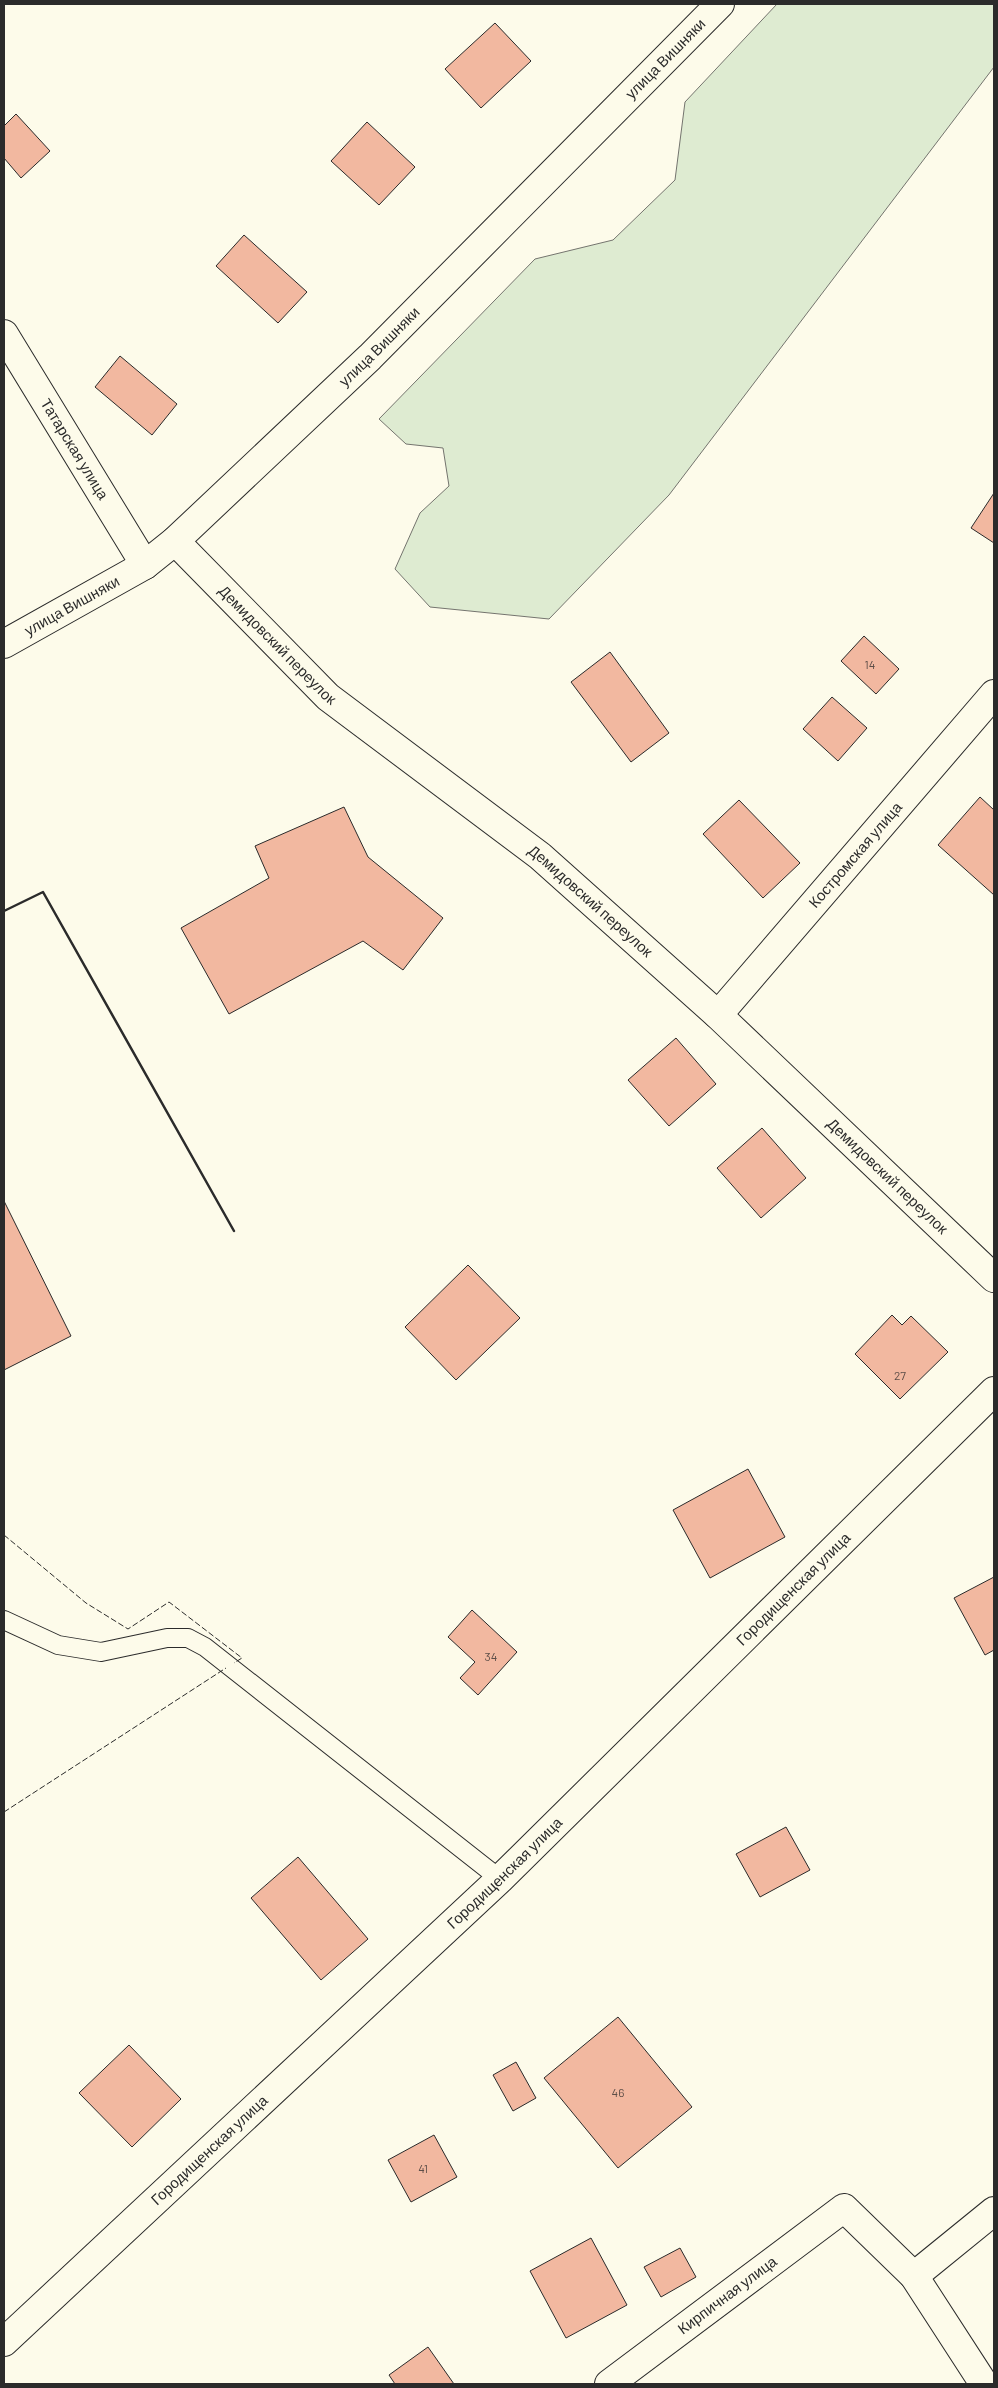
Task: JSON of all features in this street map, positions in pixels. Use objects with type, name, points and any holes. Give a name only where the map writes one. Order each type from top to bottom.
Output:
[{"type":"street","name":"улица Вишняки","points":[[4,644],[145,565],[175,541],[370,357],[720,4]]},
{"type":"street","name":"Татарская улица","points":[[4,334],[145,565]]},
{"type":"street","name":"Демидовский переулок","points":[[175,541],[328,697],[540,856],[718,1015],[994,1278]]},
{"type":"street","name":"Костромская улица","points":[[718,1015],[994,694]]},
{"type":"street","name":"Городищенская улица","points":[[4,2342],[500,1879],[994,1391]]},
{"type":"street","name":"Кирпичная улица","points":[[609,2384],[844,2208],[914,2276]]},
{"type":"street","points":[[984,2384],[914,2276],[994,2210]]},
{"type":"lane","points":[[4,1620],[58,1645],[101,1652],[167,1638],[188,1638],[206,1647],[500,1879]]},
{"type":"green space","points":[[777,4],[994,4],[994,67],[669,495],[549,619],[430,607],[395,569],[420,513],[449,486],[443,448],[406,444],[379,419],[535,259],[613,240],[675,180],[685,102]]},
{"type":"building","points":[[495,23],[531,61],[481,108],[445,69]]},
{"type":"building","points":[[16,114],[50,151],[21,178],[4,158],[4,126]]},
{"type":"building","points":[[367,122],[415,167],[379,205],[331,161]]},
{"type":"building","points":[[244,235],[307,292],[278,323],[216,266]]},
{"type":"building","points":[[120,356],[177,404],[152,435],[95,387]]},
{"type":"building","points":[[994,493],[994,543],[971,528]]},
{"type":"building","points":[[864,636],[899,669],[876,694],[841,661]]},
{"type":"building","points":[[610,652],[669,733],[631,762],[571,682]]},
{"type":"building","points":[[832,697],[867,728],[838,761],[803,729]]},
{"type":"building","points":[[980,797],[994,810],[994,895],[938,845]]},
{"type":"building","points":[[739,800],[800,863],[763,898],[703,834]]},
{"type":"building","points":[[344,807],[368,857],[443,918],[403,970],[363,941],[229,1014],[181,928],[269,878],[255,846]]},
{"type":"building","points":[[676,1038],[716,1084],[669,1126],[628,1080]]},
{"type":"building","points":[[762,1128],[806,1178],[761,1218],[717,1168]]},
{"type":"building","points":[[4,1201],[71,1336],[4,1370]]},
{"type":"building","points":[[468,1265],[520,1318],[456,1380],[405,1327]]},
{"type":"building","points":[[892,1315],[902,1325],[911,1316],[948,1352],[900,1399],[855,1354]]},
{"type":"building","points":[[748,1469],[785,1537],[710,1578],[673,1510]]},
{"type":"building","points":[[994,1577],[994,1650],[985,1655],[954,1598]]},
{"type":"building","points":[[472,1610],[517,1652],[478,1695],[460,1678],[475,1662],[448,1637]]},
{"type":"building","points":[[786,1827],[810,1870],[760,1897],[736,1854]]},
{"type":"building","points":[[298,1857],[368,1939],[321,1980],[251,1898]]},
{"type":"building","points":[[618,2017],[692,2107],[618,2168],[544,2078]]},
{"type":"building","points":[[129,2045],[181,2099],[132,2147],[79,2093]]},
{"type":"building","points":[[516,2062],[536,2098],[513,2111],[493,2075]]},
{"type":"building","points":[[434,2135],[457,2177],[411,2202],[388,2160]]},
{"type":"building","points":[[591,2238],[627,2305],[566,2338],[530,2271]]},
{"type":"building","points":[[680,2248],[696,2277],[661,2297],[644,2267]]},
{"type":"building","points":[[428,2347],[454,2384],[395,2384],[389,2375]]},
{"type":"fence","points":[[4,1535],[86,1603],[128,1629],[169,1602],[242,1658],[234,1663]]},
{"type":"fence","points":[[4,1812],[226,1668]]},
{"type":"wall","points":[[4,911],[43,892],[234,1231]]}]
